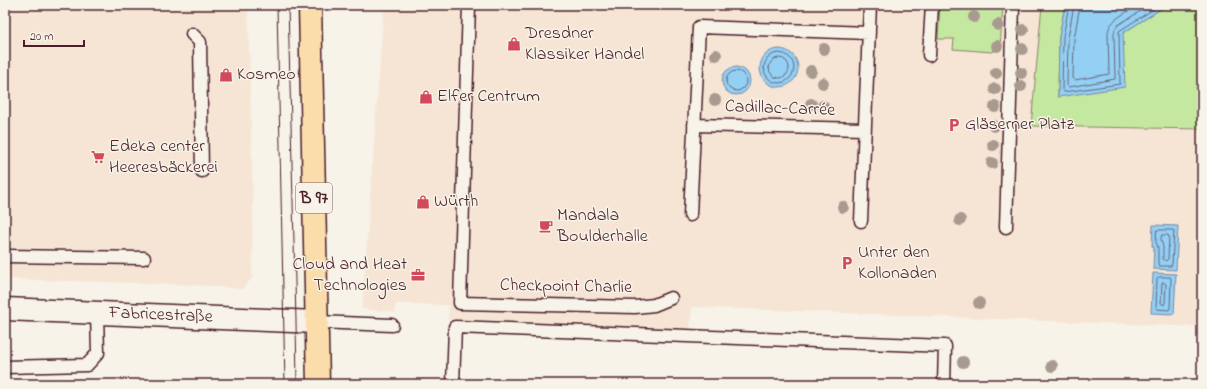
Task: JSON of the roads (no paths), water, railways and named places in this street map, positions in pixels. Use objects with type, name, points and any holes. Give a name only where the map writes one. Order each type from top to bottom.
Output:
[{"type":"main road","name":"B 97","points":[[310,5],[318,384]]},
{"type":"street","name":"Fabricestraße","points":[[5,309],[317,322]]},
{"type":"lane","name":"Checkpoint Charlie","points":[[469,5],[460,303],[635,307],[654,305],[671,298]]},
{"type":"lane","points":[[861,221],[870,5]]},
{"type":"lane","points":[[929,55],[932,5]]},
{"type":"lane","points":[[1006,227],[1013,5]]},
{"type":"lane","points":[[690,215],[699,27],[869,33]]},
{"type":"lane","points":[[192,34],[200,42],[202,171]]},
{"type":"lane","name":"Cadillac-Carrée","points":[[694,125],[864,130]]},
{"type":"lane","points":[[5,256],[144,258]]},
{"type":"lane","points":[[5,367],[87,365],[98,353],[98,313]]},
{"type":"lane","points":[[317,322],[392,325]]},
{"type":"lane","points":[[453,384],[450,327],[945,346],[944,384]]},
{"type":"water","points":[[1065,5],[1167,5],[1123,33],[1125,87],[1058,97],[1059,37]]},
{"type":"water","points":[[779,49],[789,52],[795,58],[798,68],[795,78],[789,84],[779,87],[769,84],[763,78],[760,68],[763,58],[769,52]]},
{"type":"water","points":[[736,67],[742,68],[746,71],[749,75],[749,87],[746,91],[742,94],[736,95],[730,94],[726,91],[723,87],[722,81],[723,75],[726,71],[730,68]]},
{"type":"water","points":[[1153,225],[1178,226],[1176,270],[1153,269]]},
{"type":"water","points":[[1153,273],[1176,274],[1174,314],[1151,313]]},
{"type":"tram line","points":[[277,5],[285,384]]},
{"type":"tram line","points":[[288,5],[297,384]]},
{"type":"place","name":"Dresdner Klassiker Handel","points":[[514,44]]},
{"type":"place","name":"Kosmeo","points":[[226,75]]},
{"type":"place","name":"Elfer Centrum","points":[[426,97]]},
{"type":"place","name":"Gläserner Platz","points":[[954,125]]},
{"type":"place","name":"Edeka center Heeresbäckerei","points":[[98,157]]},
{"type":"place","name":"Würth","points":[[423,202]]},
{"type":"place","name":"Mandala Boulderhalle","points":[[546,226]]},
{"type":"place","name":"Unter den Kollonaden","points":[[847,263]]},
{"type":"place","name":"Cloud and Heat Technologies","points":[[418,275]]}]
